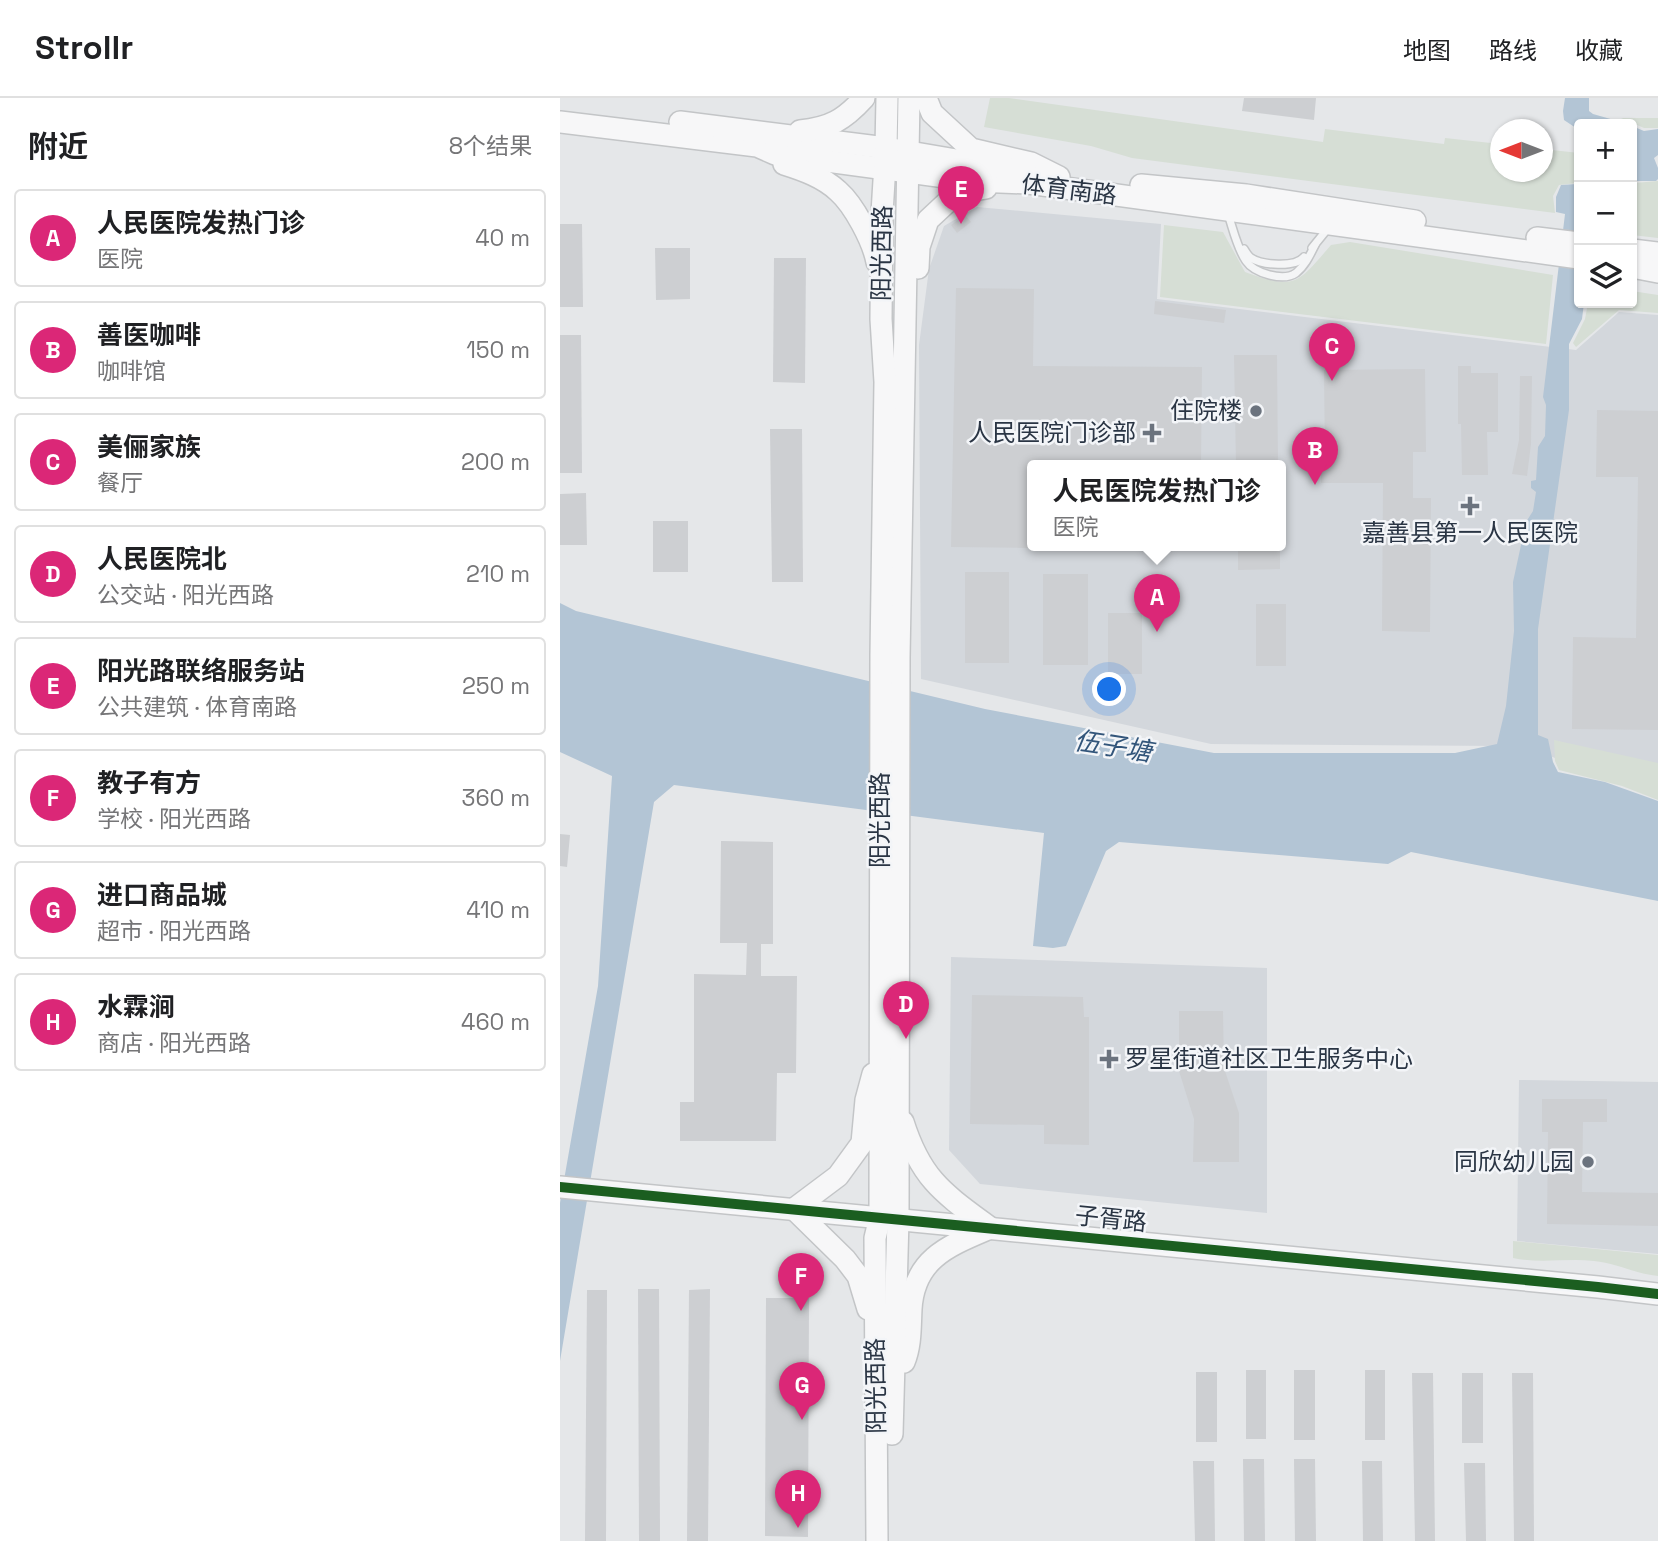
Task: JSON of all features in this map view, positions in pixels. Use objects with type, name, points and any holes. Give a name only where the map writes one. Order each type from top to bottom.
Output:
[{"type":"main road","points":[[778,133],[816,130],[843,119],[864,98]]},
{"type":"main road","name":"阳光西路","points":[[877,1541],[875,1238],[889,1218],[898,1107],[889,837],[890,656],[881,286],[887,98]]},
{"type":"main road","name":"阳光西路","points":[[890,656],[904,331],[909,98]]},
{"type":"main road","points":[[926,98],[932,113],[971,149],[1031,163],[1059,177]]},
{"type":"main road","name":"体育南路","points":[[560,108],[778,133],[909,162],[1059,177],[1545,246],[1574,256]]},
{"type":"main road","name":"体育南路","points":[[560,122],[748,145],[775,154],[886,158]]},
{"type":"main road","points":[[748,145],[773,159],[811,173],[839,191],[861,223],[875,251],[881,286]]},
{"type":"main road","name":"体育南路","points":[[909,162],[975,181],[1227,201],[1331,224],[1545,246],[1574,243]]},
{"type":"main road","points":[[904,331],[916,297],[919,247],[928,220],[957,193],[1017,183]]},
{"type":"main road","points":[[1637,251],[1658,253]]},
{"type":"main road","points":[[1637,268],[1658,272]]},
{"type":"main road","name":"阳光西路","points":[[889,837],[879,1056],[889,1218],[894,1381],[891,1541]]},
{"type":"main road","points":[[875,1333],[858,1276],[845,1259],[794,1209],[838,1176],[862,1143],[866,1100],[879,1056]]},
{"type":"main road","points":[[894,1381],[909,1349],[912,1299],[919,1275],[933,1256],[990,1228],[946,1195],[924,1172],[911,1146],[898,1107]]},
{"type":"main road","name":"子胥路","points":[[560,1188],[1658,1294]]},
{"type":"lane","points":[[1227,201],[1239,244],[1251,258],[1288,266],[1301,261],[1331,224]]},
{"type":"shaded area","points":[[990,98],[1009,98],[1323,142],[1325,129],[1444,144],[1445,138],[1490,143],[1490,182],[1553,182],[1553,150],[1574,152],[1574,183],[1559,185],[1553,196],[1555,213],[1132,158],[1091,146],[984,127]]},
{"type":"shaded area","points":[[1621,118],[1658,118],[1658,128],[1644,128],[1637,125],[1637,119]]},
{"type":"shaded area","points":[[1658,181],[1658,238],[1637,236],[1637,183]]},
{"type":"shaded area","name":"嘉善县第一人民医院","points":[[977,207],[1161,224],[1157,299],[1576,350],[1619,312],[1658,315],[1658,799],[1545,754],[1504,746],[1211,744],[921,679],[919,345],[929,269],[944,226]]},
{"type":"shaded area","points":[[1164,225],[1223,232],[1245,272],[1275,281],[1295,280],[1311,268],[1331,245],[1350,242],[1553,275],[1546,344],[1160,297]]},
{"type":"shaded area","points":[[1637,292],[1658,295],[1658,313],[1619,310],[1576,347],[1573,343],[1585,319],[1587,308],[1637,308]]},
{"type":"shaded area","points":[[1554,740],[1658,763],[1658,800],[1622,786],[1559,770],[1555,761]]},
{"type":"shaded area","name":"罗星街道社区卫生服务中心","points":[[951,957],[1267,968],[1267,1213],[980,1184],[949,1150]]},
{"type":"shaded area","name":"同欣幼儿园","points":[[1519,1080],[1658,1082],[1658,1254],[1517,1241]]},
{"type":"shaded area","points":[[1513,1241],[1658,1255],[1658,1276],[1594,1261],[1533,1261],[1513,1258]]},
{"type":"water","points":[[1565,98],[1589,98],[1589,111],[1610,119],[1574,119],[1574,127],[1564,120]]},
{"type":"water","points":[[1637,128],[1644,131],[1658,129],[1658,155],[1654,158],[1658,168],[1656,181],[1637,181]]},
{"type":"water","name":"伍子塘","points":[[1574,184],[1574,308],[1583,308],[1582,319],[1569,344],[1569,410],[1538,629],[1538,735],[1548,739],[1558,772],[1605,782],[1658,801],[1658,901],[1411,852],[1388,864],[1119,842],[1106,851],[1066,946],[1033,946],[1044,833],[674,785],[654,802],[560,1361],[560,1203],[598,986],[612,776],[560,752],[560,603],[576,611],[985,709],[1214,753],[1455,753],[1497,744],[1506,706],[1514,631],[1513,582],[1526,522],[1533,511],[1536,492],[1531,488],[1531,481],[1536,480],[1538,447],[1545,436],[1546,405],[1543,397],[1565,214],[1556,212],[1556,197],[1561,185]]},
{"type":"building","points":[[1244,98],[1316,98],[1314,120],[1242,111]]},
{"type":"building","points":[[965,215],[971,222],[957,233],[951,225]]},
{"type":"building","points":[[560,224],[582,224],[583,307],[560,307]]},
{"type":"building","points":[[655,248],[690,248],[690,299],[656,300]]},
{"type":"building","points":[[774,258],[806,258],[805,383],[773,382]]},
{"type":"building","points":[[956,288],[1034,289],[1033,366],[1202,367],[1201,460],[1027,460],[1027,548],[951,547]]},
{"type":"building","points":[[1155,301],[1226,310],[1224,323],[1154,314]]},
{"type":"building","points":[[560,335],[581,335],[582,473],[560,473]]},
{"type":"building","name":"住院楼","points":[[1234,355],[1277,355],[1278,460],[1236,460]]},
{"type":"building","points":[[1458,366],[1471,366],[1471,373],[1498,373],[1498,432],[1487,432],[1488,475],[1462,475],[1461,424],[1458,424]]},
{"type":"building","points":[[1425,369],[1426,452],[1413,452],[1413,498],[1431,498],[1430,632],[1382,631],[1383,483],[1321,483],[1321,461],[1325,461],[1324,370]]},
{"type":"building","points":[[1520,376],[1532,376],[1531,444],[1527,476],[1512,474],[1519,440]]},
{"type":"building","points":[[1597,410],[1658,411],[1658,730],[1572,729],[1573,637],[1636,638],[1638,477],[1596,477]]},
{"type":"building","points":[[770,429],[802,429],[803,582],[772,582]]},
{"type":"building","points":[[586,493],[587,545],[560,545],[560,494]]},
{"type":"building","points":[[653,521],[688,521],[688,572],[653,572]]},
{"type":"building","points":[[1238,551],[1280,551],[1280,569],[1238,570]]},
{"type":"building","points":[[965,572],[1009,572],[1009,663],[965,663]]},
{"type":"building","points":[[1043,574],[1088,574],[1088,665],[1043,665]]},
{"type":"building","points":[[1256,604],[1286,604],[1286,666],[1256,666]]},
{"type":"building","points":[[1108,613],[1142,613],[1142,674],[1108,674]]},
{"type":"building","points":[[560,834],[570,835],[567,867],[560,866]]},
{"type":"building","points":[[721,841],[773,842],[773,944],[761,944],[761,976],[797,976],[796,1073],[777,1073],[776,1141],[680,1141],[680,1102],[694,1102],[694,974],[746,975],[747,943],[720,943]]},
{"type":"building","points":[[972,995],[1083,997],[1084,1017],[1089,1017],[1089,1145],[1044,1144],[1044,1125],[970,1124]]},
{"type":"building","points":[[1179,1011],[1223,1011],[1224,1068],[1239,1113],[1239,1162],[1193,1162],[1194,1119],[1179,1071]]},
{"type":"building","points":[[1542,1099],[1607,1099],[1607,1122],[1583,1122],[1582,1192],[1658,1193],[1658,1226],[1547,1224],[1548,1132],[1542,1132]]},
{"type":"building","points":[[638,1289],[659,1289],[660,1541],[639,1541]]},
{"type":"building","points":[[710,1289],[708,1541],[687,1541],[689,1290]]},
{"type":"building","points":[[587,1290],[607,1290],[606,1541],[585,1541]]},
{"type":"building","points":[[766,1298],[809,1298],[808,1537],[765,1536]]},
{"type":"building","points":[[1246,1370],[1266,1370],[1266,1439],[1246,1439]]},
{"type":"building","points":[[1294,1370],[1315,1370],[1315,1440],[1294,1440]]},
{"type":"building","points":[[1365,1370],[1385,1370],[1385,1440],[1365,1440]]},
{"type":"building","points":[[1196,1372],[1217,1372],[1217,1442],[1196,1442]]},
{"type":"building","points":[[1412,1373],[1433,1373],[1435,1541],[1415,1541]]},
{"type":"building","points":[[1462,1373],[1483,1373],[1483,1443],[1462,1443]]},
{"type":"building","points":[[1512,1373],[1533,1373],[1534,1541],[1514,1541]]},
{"type":"building","points":[[1243,1459],[1264,1459],[1265,1541],[1244,1541]]},
{"type":"building","points":[[1294,1459],[1315,1459],[1316,1541],[1295,1541]]},
{"type":"building","points":[[1193,1461],[1214,1461],[1215,1541],[1195,1541]]},
{"type":"building","points":[[1362,1461],[1382,1461],[1383,1541],[1363,1541]]},
{"type":"building","points":[[1464,1463],[1485,1463],[1486,1541],[1466,1541]]},
{"type":"cycle path","points":[[560,1187],[1658,1294]]},
{"type":"place","name":"阳光路联络服务站","points":[[961,224]]},
{"type":"place","name":"美俪家族","points":[[1332,381]]},
{"type":"place","name":"住院楼","points":[[1256,411]]},
{"type":"place","name":"人民医院门诊部","points":[[1152,433]]},
{"type":"place","name":"善医咖啡","points":[[1315,485]]},
{"type":"place","name":"嘉善县第一人民医院","points":[[1470,506]]},
{"type":"place","name":"人民医院发热门诊","points":[[1157,632]]},
{"type":"place","name":"人民医院北","points":[[906,1039]]},
{"type":"place","name":"罗星街道社区卫生服务中心","points":[[1109,1059]]},
{"type":"place","name":"同欣幼儿园","points":[[1588,1162]]},
{"type":"place","name":"教子有方","points":[[801,1311]]},
{"type":"place","name":"进口商品城","points":[[802,1420]]},
{"type":"place","name":"水霖涧","points":[[798,1528]]}]
